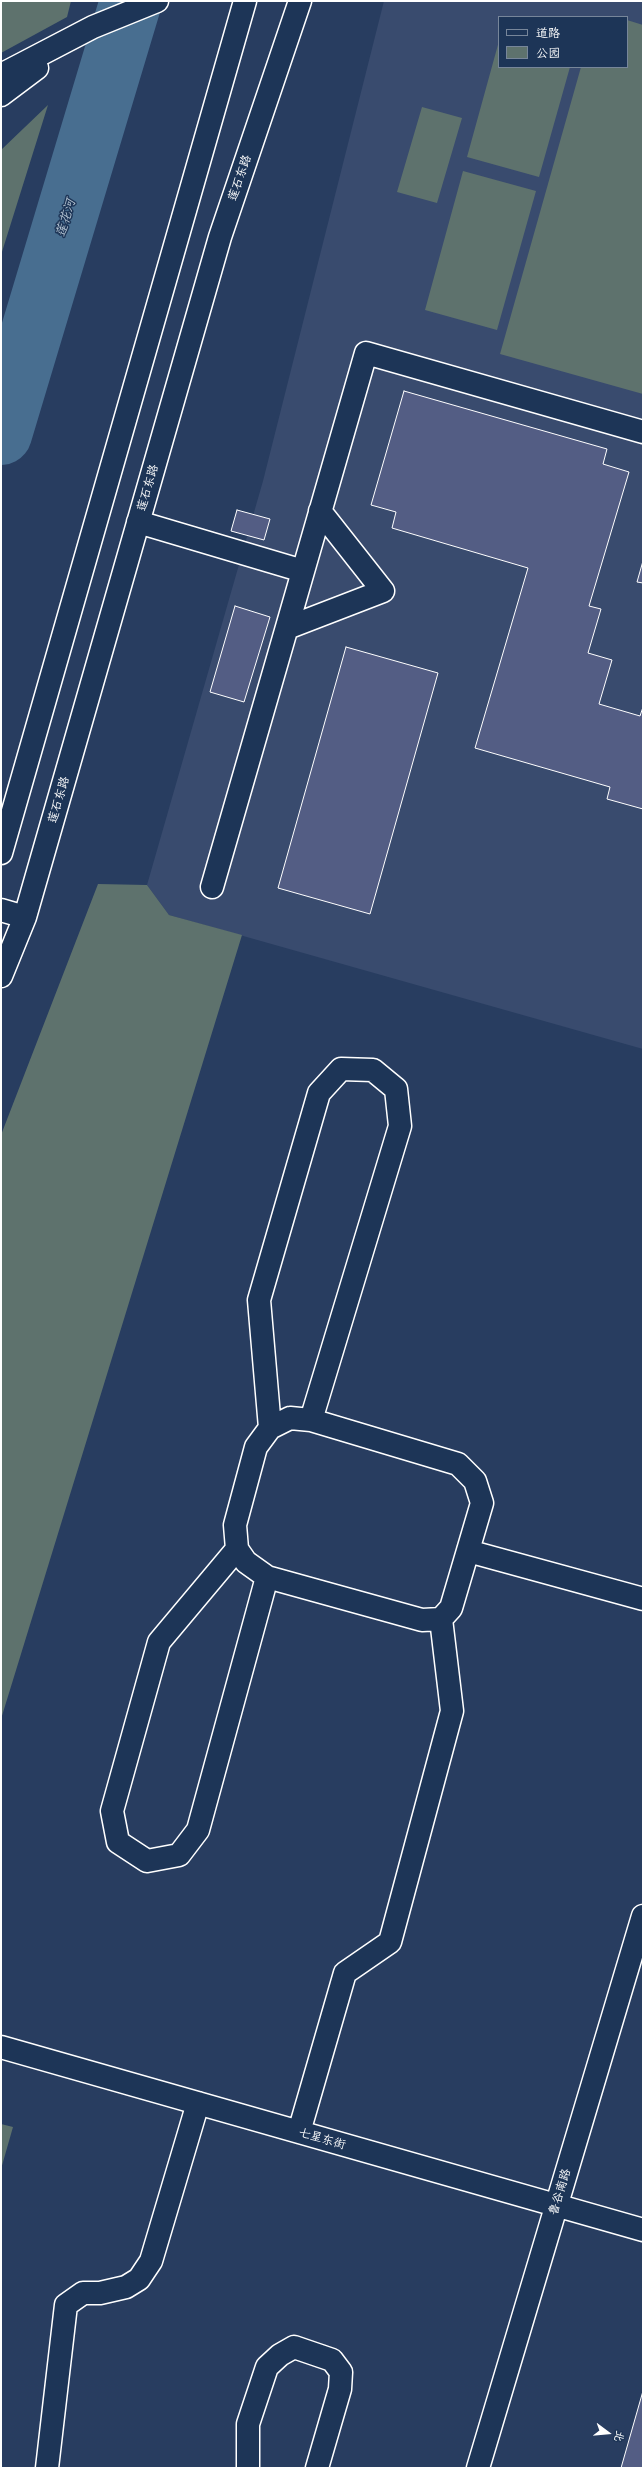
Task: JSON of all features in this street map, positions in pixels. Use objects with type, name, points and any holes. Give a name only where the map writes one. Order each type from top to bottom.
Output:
[{"type":"main road","points":[[1,75],[93,27],[157,1]]},
{"type":"main road","points":[[1,853],[245,1]]},
{"type":"main road","name":"莲石东路","points":[[1,976],[25,917],[220,237],[300,1]]},
{"type":"main road","points":[[1,95],[93,27]]},
{"type":"main road","points":[[212,887],[366,353],[643,432]]},
{"type":"main road","points":[[287,628],[383,591],[320,511]]},
{"type":"main road","points":[[138,522],[303,571]]},
{"type":"main road","points":[[1,910],[25,917]]},
{"type":"main road","points":[[270,1428],[259,1300],[319,1093],[341,1069],[373,1070],[396,1089],[400,1126],[311,1420]]},
{"type":"main road","points":[[290,1418],[311,1420],[458,1464],[475,1481],[482,1503],[451,1608],[441,1619],[422,1620],[267,1577],[246,1562],[237,1549],[235,1525],[256,1447],[270,1428],[290,1418]]},
{"type":"main road","points":[[237,1549],[160,1642],[112,1811],[118,1842],[146,1861],[179,1855],[198,1830],[267,1577]]},
{"type":"main road","points":[[468,1551],[643,1599]]},
{"type":"main road","points":[[299,2132],[345,1973],[390,1942],[452,1711],[441,1619]]},
{"type":"main road","name":"鲁谷南路","points":[[478,2468],[643,1916]]},
{"type":"main road","name":"七星东街","points":[[1,2047],[643,2230]]},
{"type":"main road","points":[[47,2468],[66,2305],[83,2293],[100,2293],[126,2287],[139,2280],[151,2261],[198,2103]]},
{"type":"main road","points":[[248,2468],[248,2424],[267,2368],[280,2355],[294,2347],[332,2360],[341,2372],[340,2389],[317,2468]]},
{"type":"shaded area","points":[[384,1],[643,1],[643,1049],[169,915],[147,885],[263,481]]},
{"type":"green space","points":[[1,1],[71,1],[67,17],[1,53]]},
{"type":"green space","points":[[628,20],[643,25],[643,394],[500,354],[581,68],[628,68]]},
{"type":"green space","points":[[498,45],[498,68],[570,68],[539,177],[467,157]]},
{"type":"green space","points":[[48,105],[1,255],[1,150]]},
{"type":"green space","points":[[422,107],[462,118],[437,203],[397,192]]},
{"type":"green space","points":[[463,171],[536,191],[497,330],[425,310]]},
{"type":"green space","points":[[98,884],[147,885],[169,915],[242,935],[1,1719],[1,1135]]},
{"type":"green space","points":[[1,2124],[13,2127],[1,2169]]},
{"type":"building","points":[[404,391],[607,449],[603,464],[629,472],[589,606],[601,609],[588,653],[612,660],[599,704],[640,716],[643,707],[643,809],[607,799],[610,787],[475,748],[528,568],[392,528],[396,512],[371,505]]},
{"type":"building","points":[[237,510],[270,519],[264,540],[231,531]]},
{"type":"building","points":[[643,561],[643,583],[637,582]]},
{"type":"building","points":[[235,606],[270,617],[244,702],[210,692]]},
{"type":"building","points":[[346,647],[438,673],[370,914],[278,888]]},
{"type":"building","points":[[643,2391],[643,2468],[621,2468]]},
{"type":"waterway","name":"莲花河","points":[[1,434],[131,1]]}]
